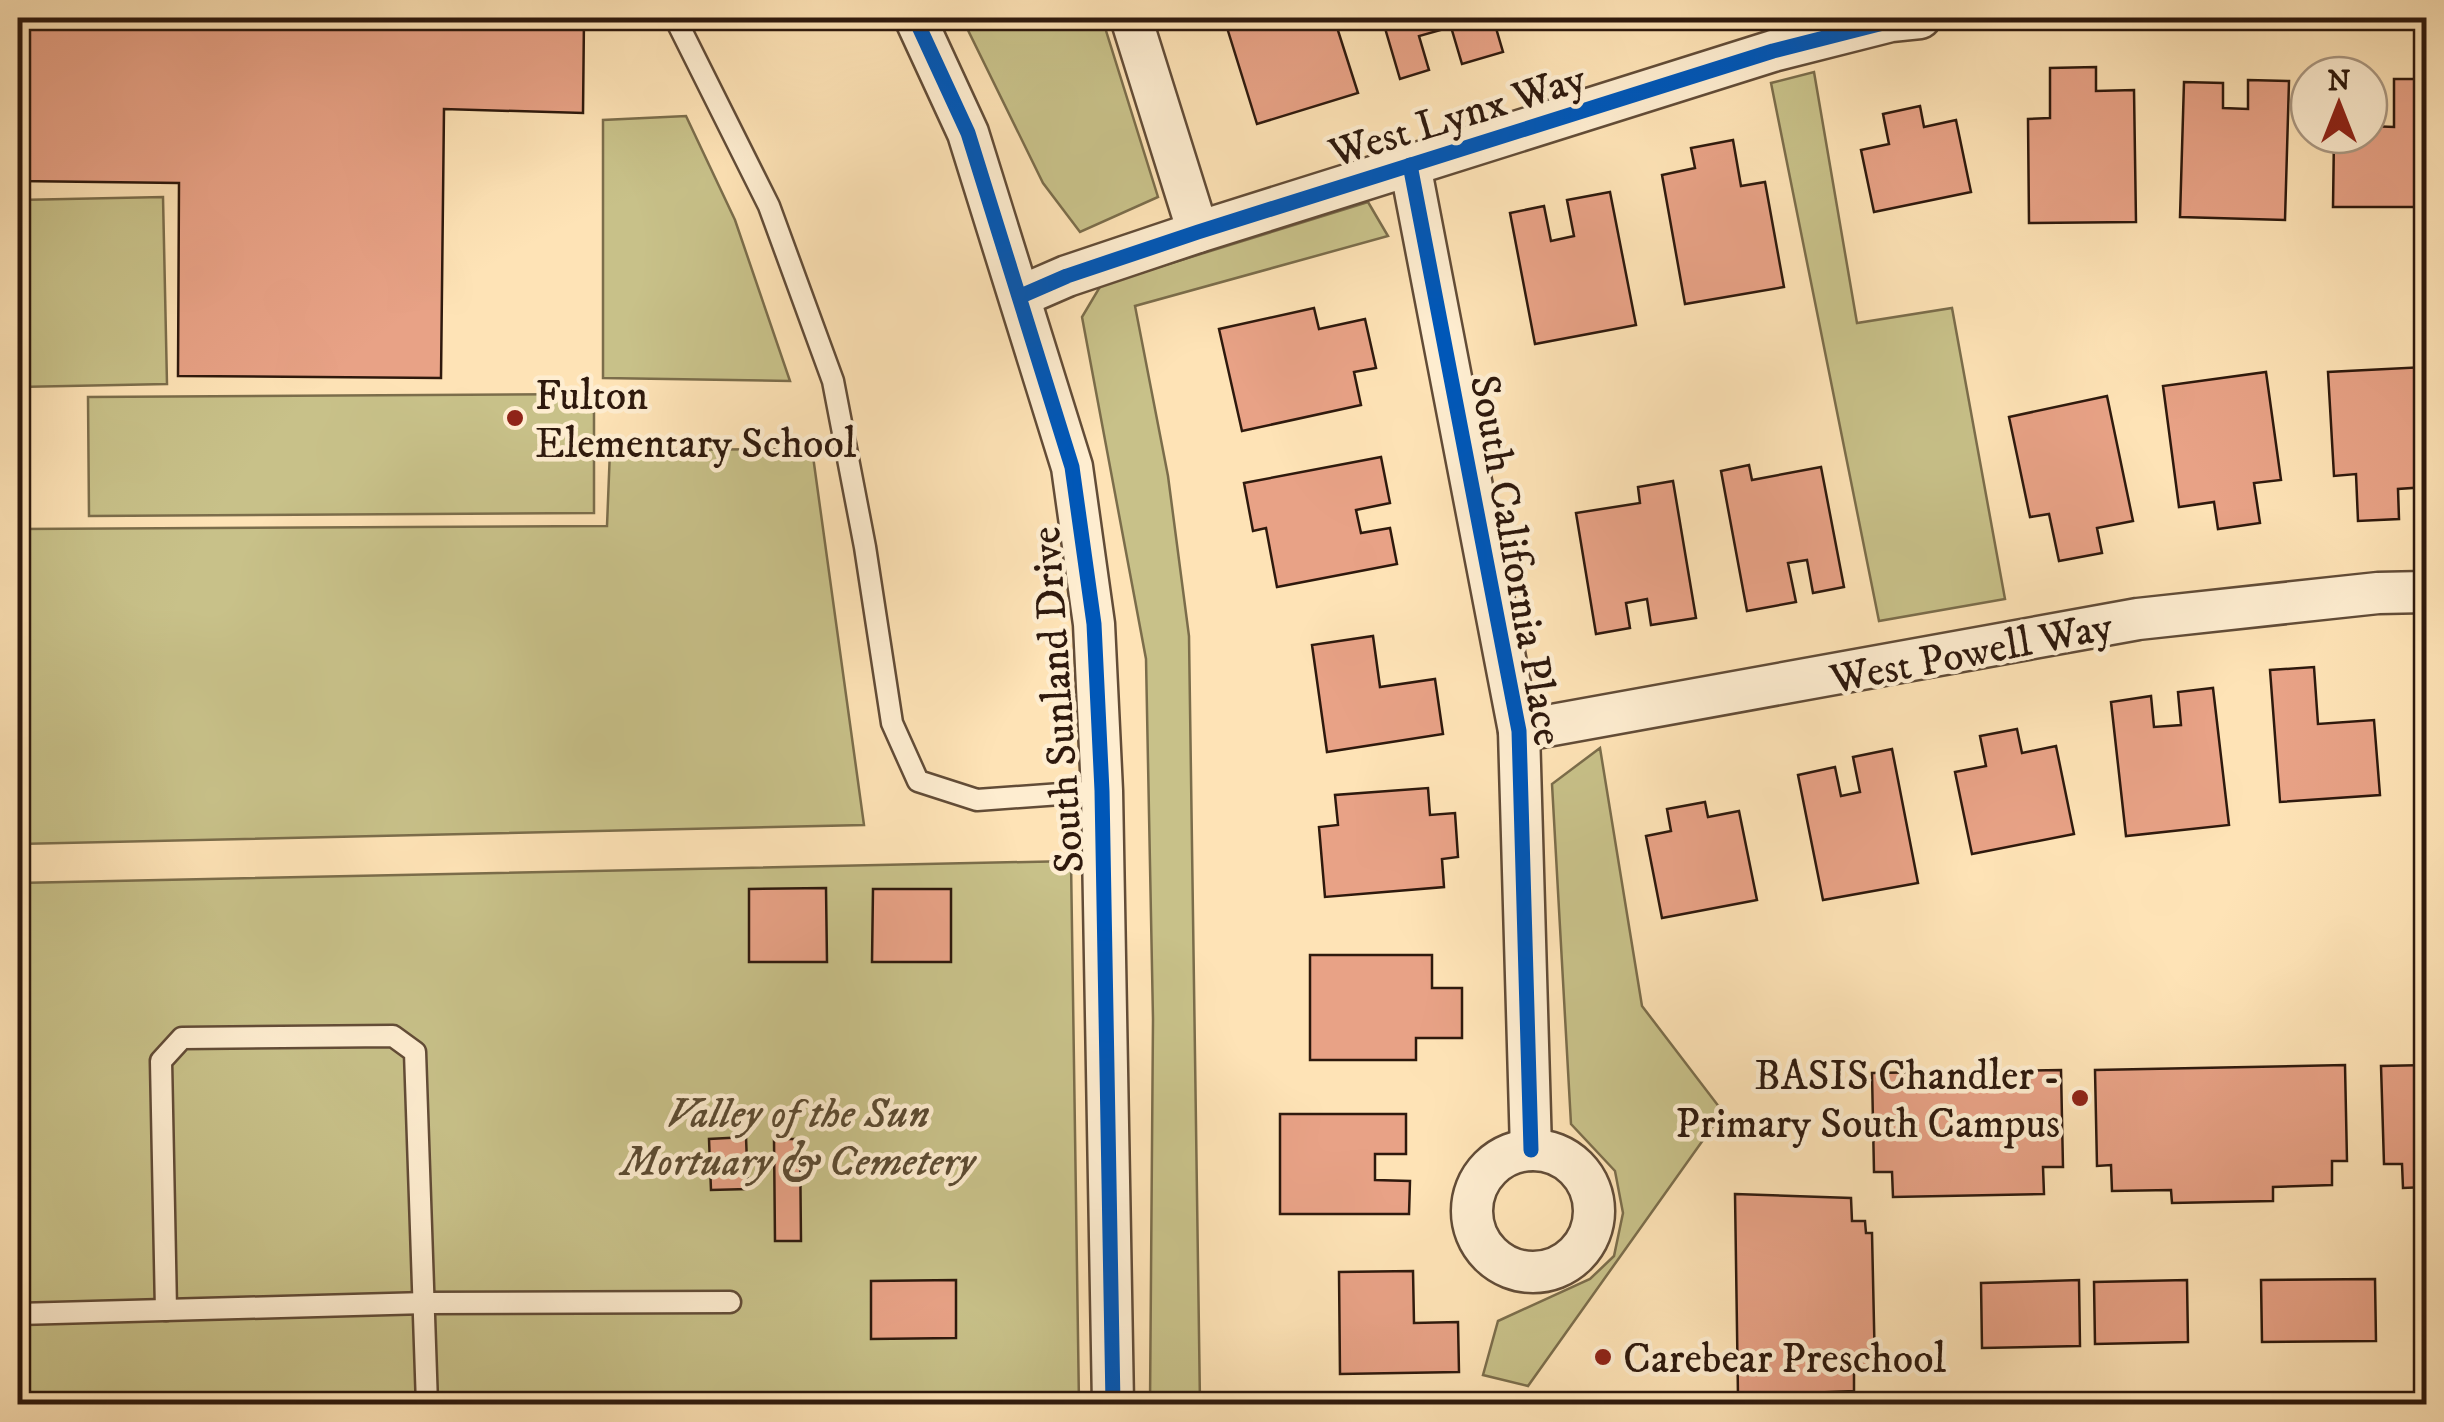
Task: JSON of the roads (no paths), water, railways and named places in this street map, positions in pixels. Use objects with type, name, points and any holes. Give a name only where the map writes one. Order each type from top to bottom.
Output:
[{"type":"street","name":"South Sunland Drive","points":[[914,18],[968,133],[1072,468],[1094,624],[1102,792],[1113,1404]]},
{"type":"street","points":[[1131,18],[1198,232]]},
{"type":"street","name":"West Lynx Way","points":[[1021,296],[1198,232],[1773,51],[1920,18]]},
{"type":"street","name":"South California Place","points":[[1410,165],[1519,731],[1530,1150]]},
{"type":"street","name":"West Powell Way","points":[[1519,731],[2138,620],[2378,593],[2426,592]]},
{"type":"lane","points":[[675,18],[769,206],[833,381],[865,547],[892,724],[918,781],[977,800],[1102,792]]},
{"type":"lane","points":[[166,1310],[161,1061],[182,1038],[394,1036],[414,1052],[427,1404]]},
{"type":"lane","points":[[18,1314],[426,1303],[730,1302]]},
{"type":"place","name":"Fulton Elementary School","points":[[515,418]]},
{"type":"place","name":"BASIS Chandler - Primary South Campus","points":[[2080,1098]]},
{"type":"place","name":"Carebear Preschool","points":[[1603,1357]]},
{"type":"park label","name":"Valley of the Sun Mortuary & Cemetery","points":[[798,1136]]}]
